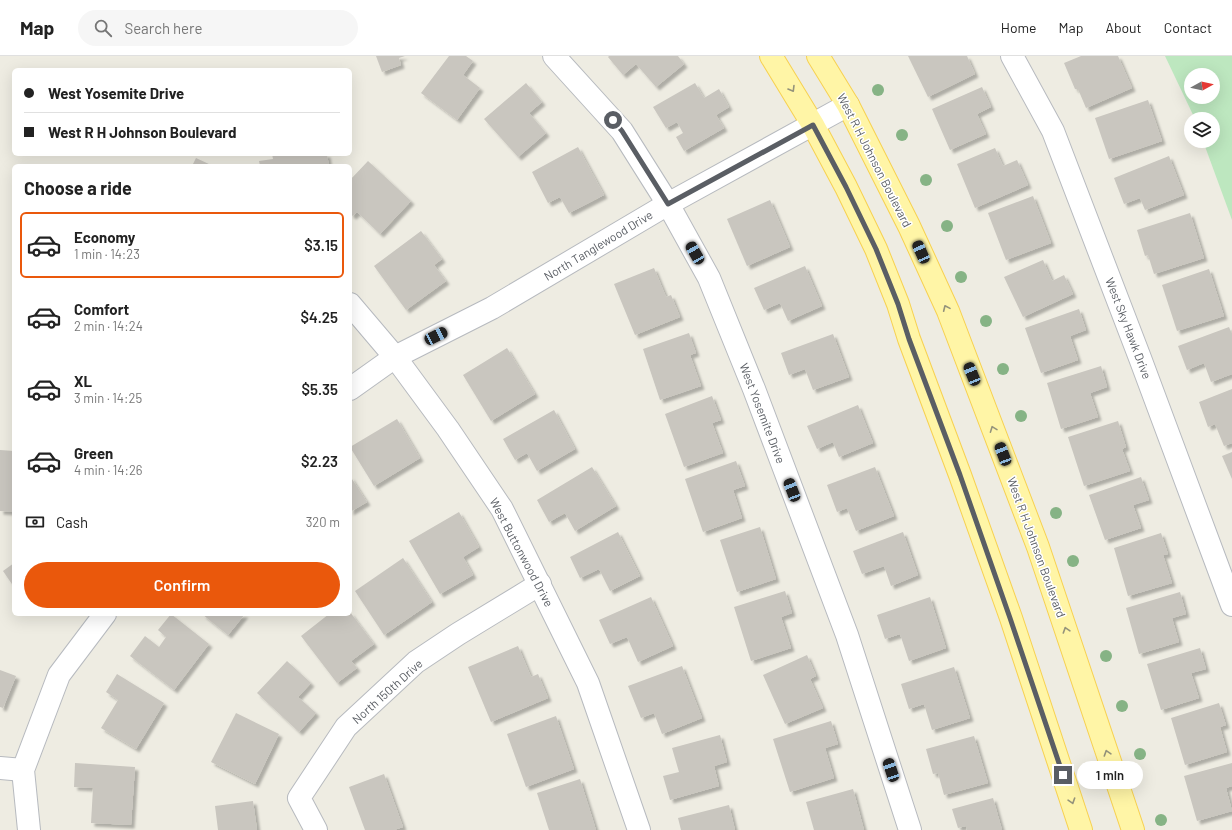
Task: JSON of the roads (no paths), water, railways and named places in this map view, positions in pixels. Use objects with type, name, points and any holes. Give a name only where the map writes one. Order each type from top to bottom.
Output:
[{"type":"main road","points":[[771,56],[813,125],[846,187],[876,249],[898,304],[909,339],[960,475],[1081,830]]},
{"type":"main road","name":"West R H Johnson Boulevard","points":[[818,56],[848,105],[909,226],[948,311],[1038,547],[1133,830]]},
{"type":"street","name":"West Yosemite Drive","points":[[554,56],[622,131],[668,204],[709,278],[754,389],[847,635],[910,830]]},
{"type":"street","name":"West Sky Hawk Drive","points":[[1012,56],[1053,131],[1232,605]]},
{"type":"street","name":"North Tanglewood Drive","points":[[352,388],[395,357],[492,308],[668,204],[848,105]]},
{"type":"street","name":"West Buttonwood Drive","points":[[352,306],[395,357],[448,429],[502,509],[588,683],[639,830]]},
{"type":"street","name":"North 150th Drive","points":[[316,830],[299,798],[346,728],[416,662],[458,634],[540,584]]},
{"type":"street","points":[[29,830],[23,770],[59,675],[103,616]]},
{"type":"street","points":[[0,768],[23,770]]}]
